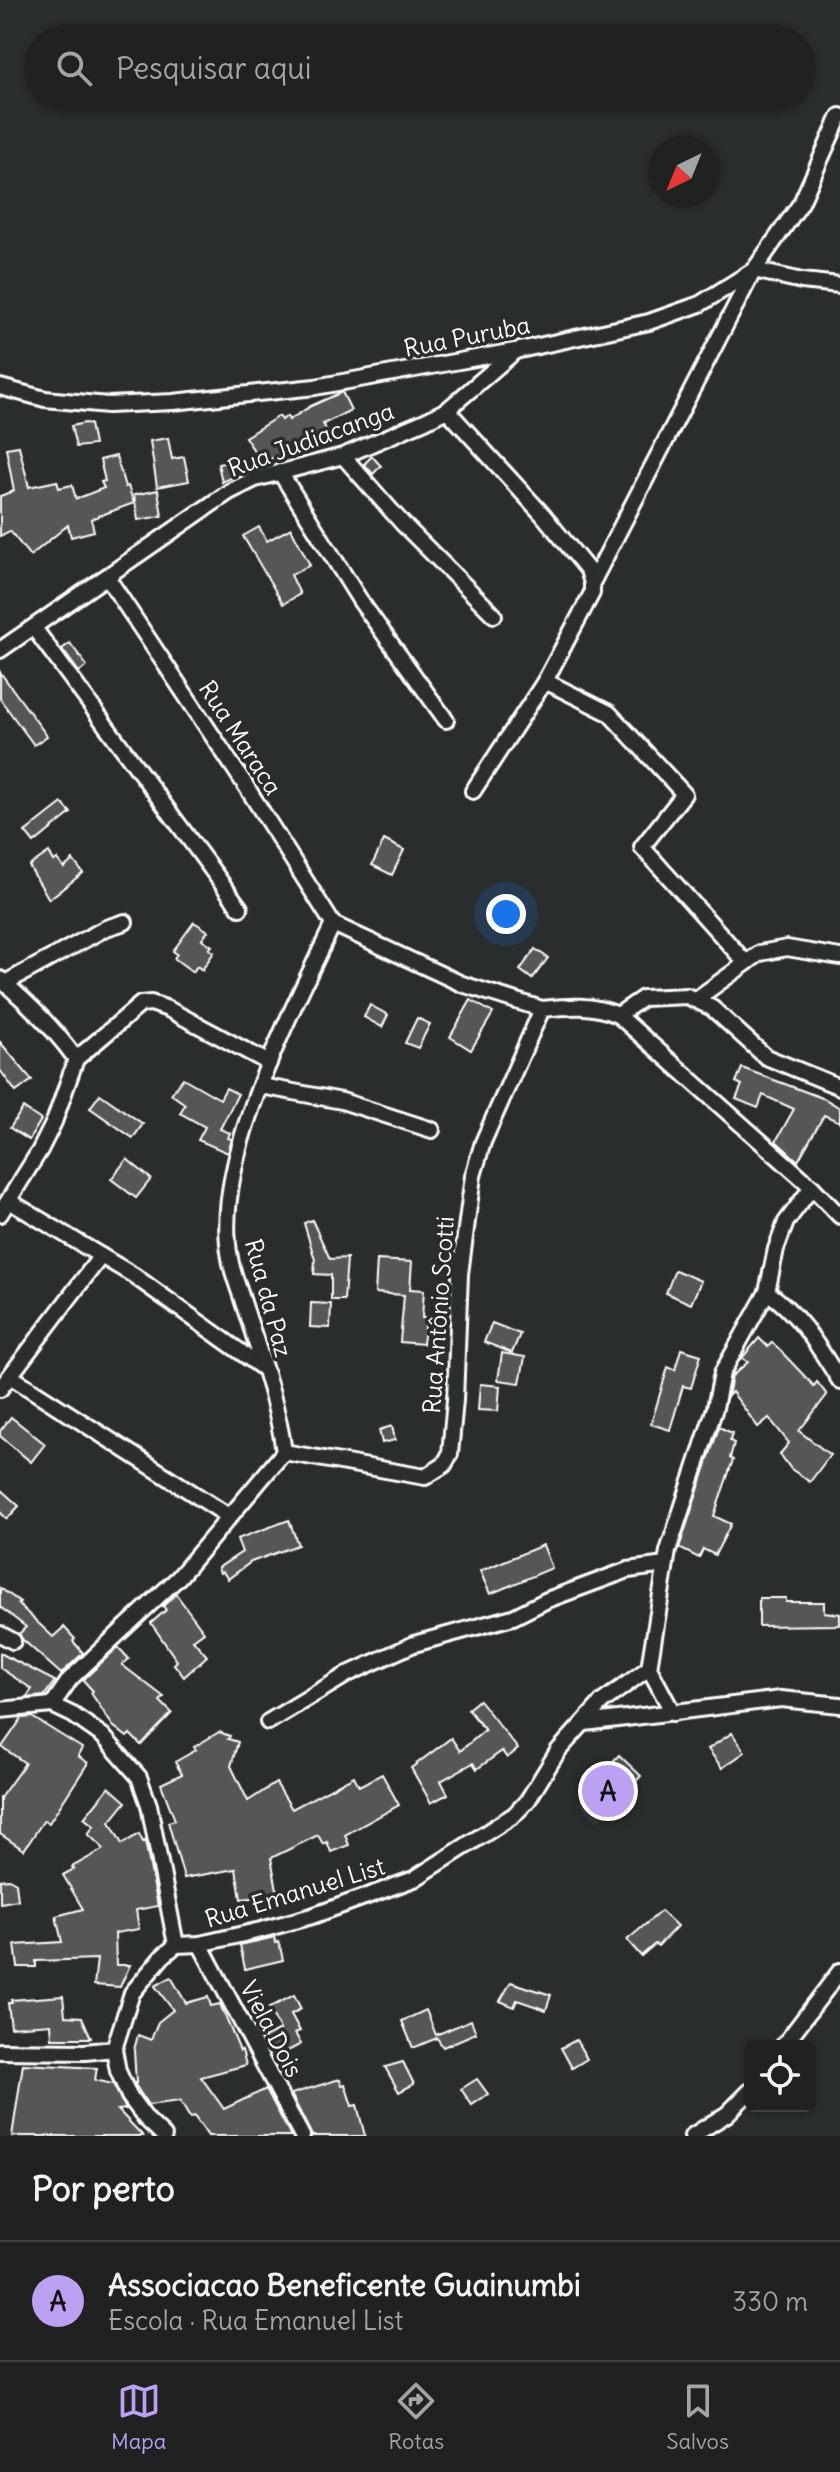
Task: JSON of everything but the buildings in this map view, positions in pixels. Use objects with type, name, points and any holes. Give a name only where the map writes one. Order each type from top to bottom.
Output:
[{"type":"street","name":"Rua Puruba","points":[[0,387],[45,399],[108,405],[173,402],[315,387],[515,351],[649,322],[700,304],[754,270],[801,203],[840,116]]},
{"type":"street","points":[[592,583],[754,270],[802,281],[840,285]]},
{"type":"street","name":"Rua Judiacanga","points":[[0,650],[229,492],[255,479],[343,456],[447,410],[515,351]]},
{"type":"street","points":[[447,410],[543,515],[588,570],[592,583],[592,593],[545,681],[473,791]]},
{"type":"street","points":[[343,456],[403,524],[494,615]]},
{"type":"street","points":[[280,472],[361,602],[446,720]]},
{"type":"street","name":"Rua Maraca","points":[[107,577],[333,924]]},
{"type":"street","points":[[34,628],[240,908]]},
{"type":"street","points":[[545,681],[609,713],[684,794],[642,847],[746,963]]},
{"type":"street","points":[[76,1059],[57,1032],[2,981],[106,928],[125,922]]},
{"type":"street","points":[[333,924],[462,984],[542,1009],[573,1005],[599,1007],[618,1015],[812,1187],[840,1216]]},
{"type":"street","name":"Rua da Paz","points":[[284,1452],[275,1405],[229,1257],[230,1178],[269,1063],[333,924]]},
{"type":"street","points":[[695,1000],[760,953],[787,948],[840,957]]},
{"type":"street","points":[[618,1015],[643,998],[687,996],[712,1008],[766,1057],[840,1087]]},
{"type":"street","points":[[0,1214],[54,1122],[76,1059],[141,1004],[151,1003],[168,1009],[269,1063]]},
{"type":"street","name":"Rua Antônio Scotti","points":[[284,1452],[425,1477],[444,1465],[450,1454],[460,1274],[473,1176],[483,1142],[542,1009]]},
{"type":"street","points":[[261,1086],[342,1101],[432,1130]]},
{"type":"street","points":[[673,1713],[649,1668],[665,1565],[715,1408],[722,1373],[767,1292],[770,1271],[786,1222],[812,1187]]},
{"type":"street","points":[[9,1201],[145,1283],[263,1368]]},
{"type":"street","points":[[0,1389],[101,1256]]},
{"type":"street","points":[[767,1292],[800,1321],[840,1381]]},
{"type":"street","points":[[10,1376],[230,1517]]},
{"type":"street","points":[[52,1705],[70,1679],[179,1577],[284,1452]]},
{"type":"street","points":[[268,1722],[348,1674],[414,1644],[513,1617],[547,1600],[628,1570],[665,1565]]},
{"type":"street","name":"Rua Emanuel List","points":[[114,2049],[132,1993],[152,1967],[176,1945],[200,1944],[312,1916],[414,1879],[514,1815],[528,1800],[558,1751],[602,1702],[649,1668]]},
{"type":"street","points":[[585,1723],[781,1699],[840,1705]]},
{"type":"street","points":[[0,1710],[52,1705],[73,1715],[103,1736],[139,1777],[149,1805],[176,1945]]},
{"type":"street","name":"Viela Dois","points":[[200,1944],[302,2136]]},
{"type":"street","points":[[788,2040],[840,1971]]},
{"type":"street","points":[[0,2051],[85,2052],[114,2049],[118,2071],[129,2096],[164,2136]]},
{"type":"street","points":[[692,2136],[727,2114],[744,2097]]},
{"type":"shaded area","points":[[616,1759],[638,1779],[598,1822],[579,1803]]},
{"type":"place","name":"Associacao Beneficente Guainumbi","points":[[608,1791]]}]
